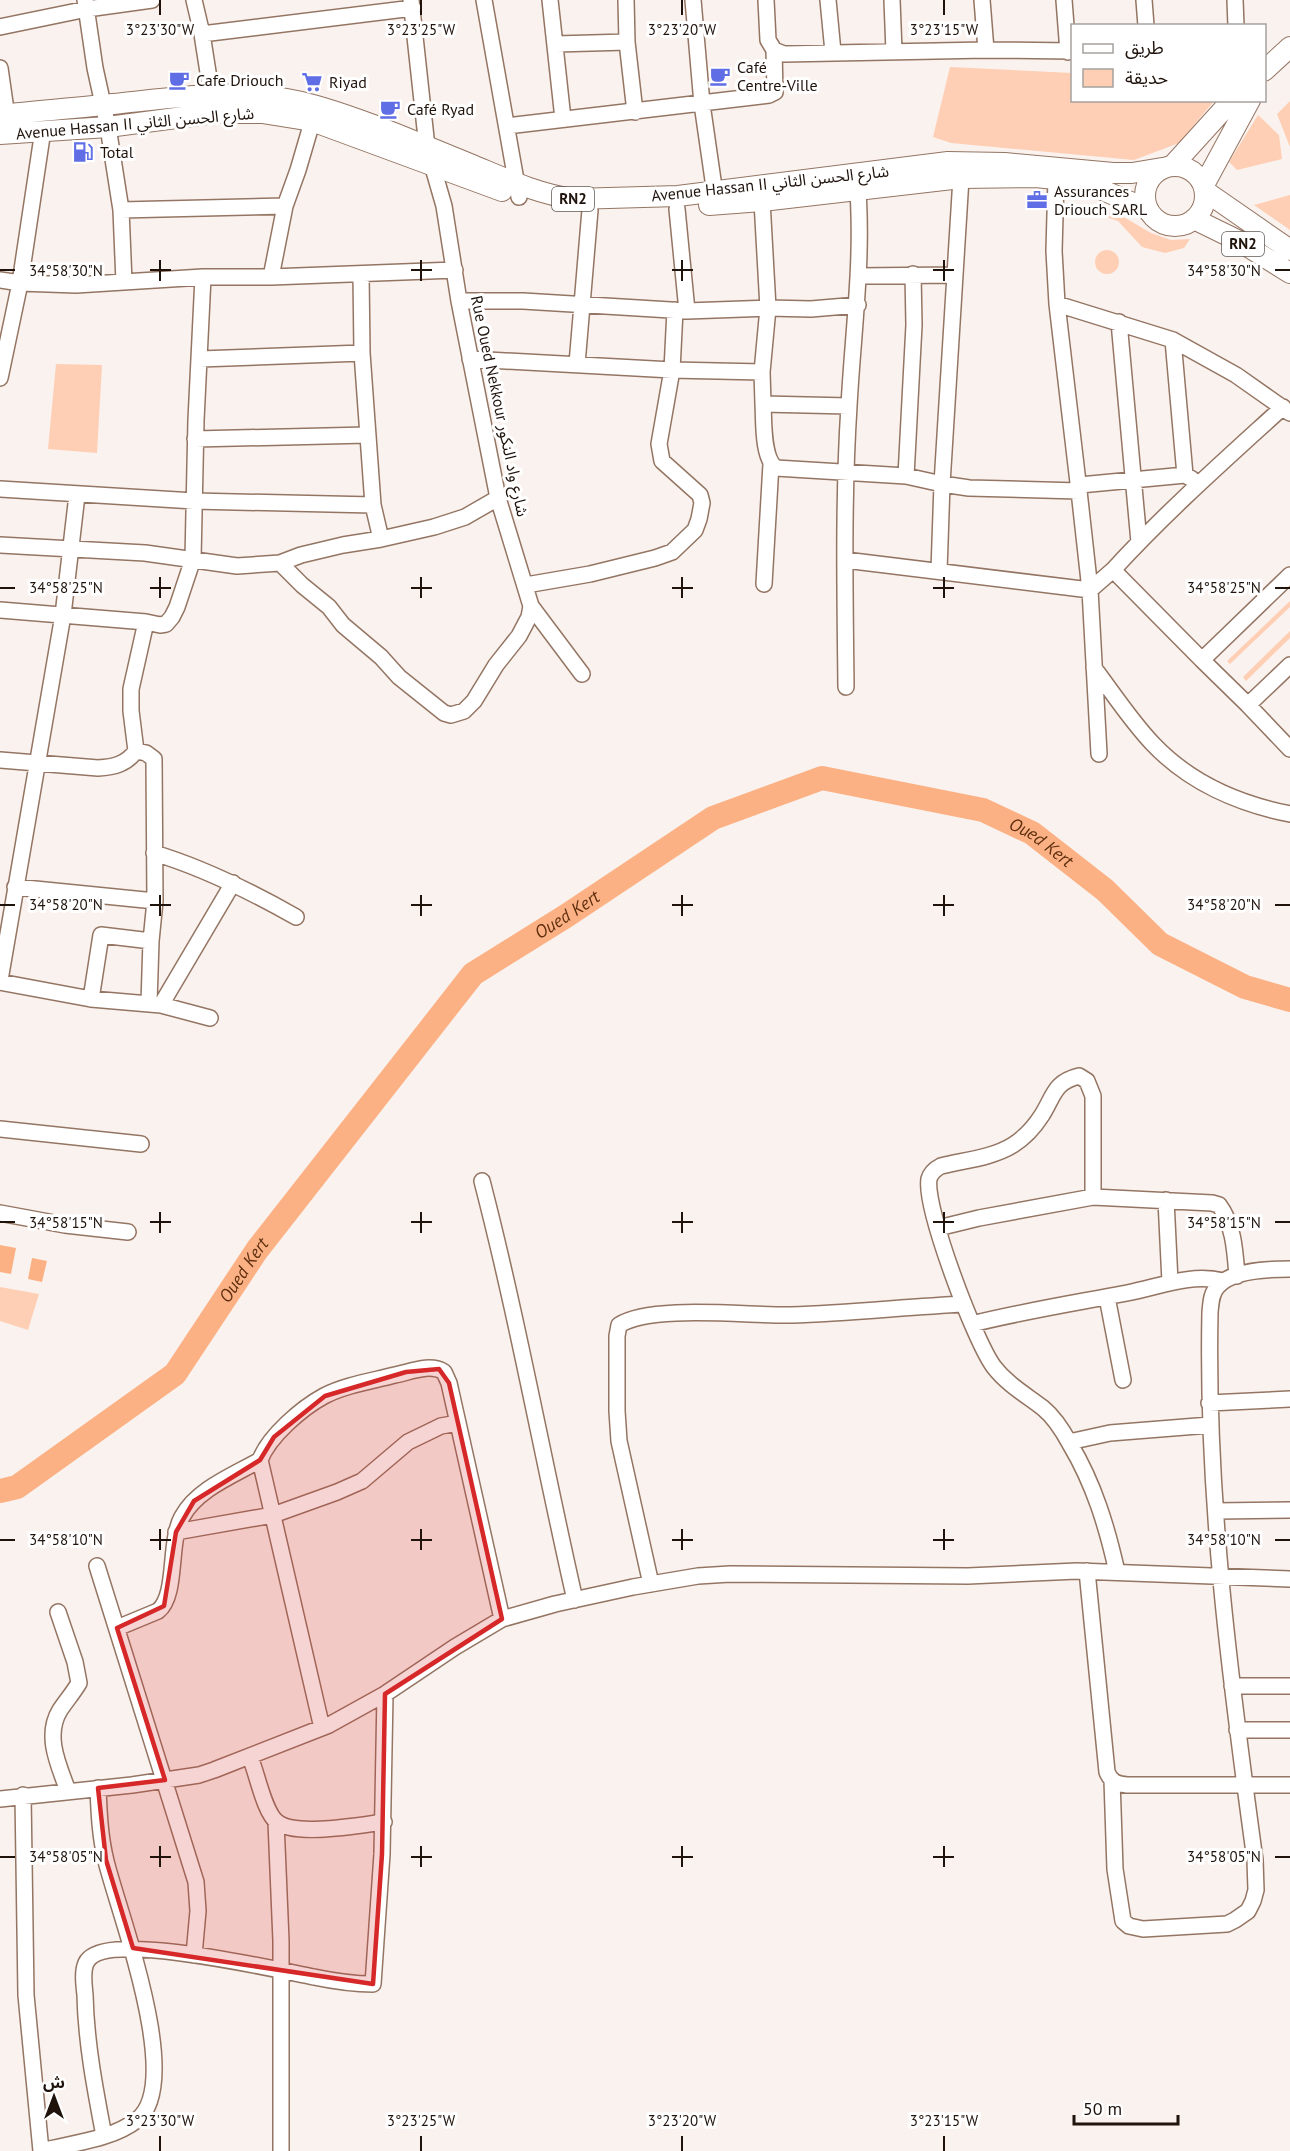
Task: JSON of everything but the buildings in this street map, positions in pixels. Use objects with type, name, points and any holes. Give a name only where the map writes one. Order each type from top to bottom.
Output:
[{"type":"main road","points":[[1266,70],[1290,47]]},
{"type":"main road","name":"Avenue Hassan II شارع الحسن الثاني","points":[[4,124],[43,130],[108,127],[261,95],[314,114],[427,147],[556,207],[590,210],[677,209],[716,197],[857,182],[1035,177],[1056,179],[1100,189],[1147,209]]},
{"type":"main road","points":[[1147,209],[1144,196],[1147,182],[1168,167],[1230,102]]},
{"type":"main road","points":[[1194,219],[1203,206],[1204,188],[1249,102]]},
{"type":"main road","name":"Avenue Hassan II شارع الحسن الثاني","points":[[4,124],[104,105],[213,104]]},
{"type":"main road","name":"Avenue Hassan II شارع الحسن الثاني","points":[[314,114],[434,166],[518,191],[574,199],[678,196],[762,201],[948,162],[1005,163],[1113,173],[1132,173],[1168,167]]},
{"type":"main road","name":"RN2","points":[[1168,167],[1188,168],[1200,178],[1204,188],[1290,250]]},
{"type":"main road","name":"RN2","points":[[1147,209],[1159,222],[1168,226],[1186,224],[1194,219],[1239,241],[1290,273]]},
{"type":"street","points":[[0,27],[86,4],[152,0]]},
{"type":"street","points":[[194,0],[213,104]]},
{"type":"street","points":[[484,0],[518,191]]},
{"type":"street","points":[[550,0],[563,119]]},
{"type":"street","points":[[626,0],[627,42],[635,112]]},
{"type":"street","points":[[693,0],[702,104],[716,197]]},
{"type":"street","points":[[507,126],[769,95],[775,92],[774,50],[768,40],[766,0]]},
{"type":"street","points":[[828,0],[833,52]]},
{"type":"street","points":[[892,0],[894,52]]},
{"type":"street","points":[[982,0],[986,50]]},
{"type":"street","points":[[774,50],[784,54],[986,50],[1070,51],[1064,0]]},
{"type":"street","points":[[1144,0],[1146,24]]},
{"type":"street","points":[[1235,0],[1236,24]]},
{"type":"street","points":[[86,4],[95,68],[104,105],[121,210],[124,282]]},
{"type":"street","points":[[202,34],[412,4]]},
{"type":"street","name":"Rue Oued Nekkour شارع واد النکور","points":[[412,4],[427,147],[444,206],[459,302],[498,498],[531,606]]},
{"type":"street","points":[[556,44],[627,42]]},
{"type":"street","points":[[0,68],[4,124]]},
{"type":"street","points":[[271,277],[285,206],[314,114]]},
{"type":"street","points":[[0,378],[20,283],[43,130]]},
{"type":"street","points":[[939,571],[942,484],[961,178]]},
{"type":"street","points":[[1056,179],[1054,251],[1057,303],[1090,590],[1099,754]]},
{"type":"street","points":[[846,687],[844,560],[849,406],[858,305],[860,229],[857,182]]},
{"type":"street","points":[[762,201],[768,308],[762,372],[763,404],[767,454],[771,464],[764,584]]},
{"type":"street","points":[[121,210],[285,206]]},
{"type":"street","points":[[526,585],[590,574],[655,558],[672,552],[695,530],[702,503],[700,495],[693,486],[669,469],[660,454],[659,444],[681,311],[677,209]]},
{"type":"street","points":[[577,364],[590,210]]},
{"type":"street","points":[[0,280],[76,285],[203,277],[271,277],[455,270]]},
{"type":"street","points":[[361,274],[362,353],[367,435],[374,505],[381,539]]},
{"type":"street","points":[[906,476],[914,325],[913,274]]},
{"type":"street","points":[[858,276],[956,275]]},
{"type":"street","points":[[0,610],[160,625],[166,624],[172,617],[193,559],[195,440],[203,277]]},
{"type":"street","points":[[459,302],[581,304],[681,311],[811,309],[858,305]]},
{"type":"street","points":[[844,560],[1090,590],[1200,483],[1287,410],[1236,375],[1173,340],[1057,303]]},
{"type":"street","points":[[1119,322],[1139,542]]},
{"type":"street","points":[[1173,340],[1185,475]]},
{"type":"street","points":[[200,358],[362,353]]},
{"type":"street","points":[[470,360],[762,372]]},
{"type":"street","points":[[763,404],[849,406]]},
{"type":"street","points":[[195,440],[367,435]]},
{"type":"street","points":[[771,464],[776,468],[906,476],[942,484],[1013,490],[1079,488],[1133,479],[1185,475],[1200,483]]},
{"type":"street","points":[[0,489],[194,501],[374,505]]},
{"type":"street","points":[[77,495],[63,615],[38,764],[10,890],[0,981],[91,999],[155,1004],[210,1018]]},
{"type":"street","points":[[0,545],[145,553],[237,566],[280,563],[301,555],[343,545],[434,527],[465,517],[498,498]]},
{"type":"street","points":[[280,563],[329,607],[343,625],[381,657],[399,677],[444,713],[451,715],[464,711],[474,701],[496,665],[519,636],[529,617],[531,606]]},
{"type":"street","points":[[1113,570],[1290,749]]},
{"type":"street","points":[[1202,660],[1290,575]]},
{"type":"street","points":[[531,606],[582,674]]},
{"type":"street","points":[[0,760],[99,768],[111,767],[128,761],[136,751],[131,689],[146,622]]},
{"type":"street","points":[[1248,705],[1290,665]]},
{"type":"street","points":[[1094,668],[1154,745],[1189,775],[1217,791],[1244,802],[1290,814]]},
{"type":"street","points":[[136,751],[146,753],[154,759],[156,901],[151,941],[155,1004]]},
{"type":"street","points":[[154,853],[233,883],[296,917]]},
{"type":"street","points":[[155,1004],[233,883]]},
{"type":"street","points":[[10,890],[156,901]]},
{"type":"street","points":[[91,999],[101,934],[151,941]]},
{"type":"street","points":[[1093,1197],[1093,1096],[1087,1081],[1079,1076],[1064,1082],[1055,1089],[1041,1116],[1014,1145],[997,1153],[934,1169],[929,1178],[938,1228],[972,1324],[994,1367],[1006,1381],[1044,1409],[1069,1442],[1093,1489],[1108,1533],[1117,1572]]},
{"type":"street","points":[[0,1130],[141,1144]]},
{"type":"street","points":[[482,1182],[515,1319],[575,1600]]},
{"type":"street","points":[[938,1228],[1093,1197],[1219,1205],[1232,1234],[1230,1279]]},
{"type":"street","points":[[1166,1200],[1170,1282]]},
{"type":"street","points":[[0,1213],[65,1225],[128,1232]]},
{"type":"street","points":[[1112,1780],[1115,1869],[1123,1921],[1129,1926],[1143,1929],[1227,1924],[1248,1911],[1253,1901],[1256,1880],[1255,1860],[1237,1731],[1220,1577],[1209,1403],[1211,1298],[1216,1287],[1230,1279],[1252,1271],[1290,1269]]},
{"type":"street","points":[[972,1324],[1170,1282],[1191,1279],[1230,1279]]},
{"type":"street","points":[[1107,1297],[1123,1380]]},
{"type":"street","points":[[651,1584],[619,1441],[617,1411],[619,1325],[641,1316],[652,1315],[790,1315],[964,1304]]},
{"type":"street","points":[[322,1728],[260,1460],[263,1451],[274,1437],[300,1413],[325,1396],[374,1380],[423,1369],[433,1368],[444,1372],[449,1383],[502,1619]]},
{"type":"street","points":[[1209,1403],[1290,1399]]},
{"type":"street","points":[[176,1532],[273,1515],[337,1492],[362,1481],[408,1442],[441,1426],[458,1423]]},
{"type":"street","points":[[1069,1442],[1110,1433],[1210,1425]]},
{"type":"street","points":[[117,1628],[158,1611],[164,1606],[169,1593],[176,1532],[182,1517],[194,1501],[260,1460]]},
{"type":"street","points":[[1216,1511],[1290,1510]]},
{"type":"street","points":[[97,1566],[196,1882],[198,1911],[194,1955]]},
{"type":"street","points":[[1087,1571],[1107,1772],[1112,1780],[1118,1784],[1127,1785],[1290,1785]]},
{"type":"street","points":[[0,1799],[199,1775],[322,1728],[385,1694],[502,1619],[575,1600],[651,1584],[698,1576],[730,1574],[968,1576],[1087,1571],[1290,1579]]},
{"type":"street","points":[[58,1612],[74,1655],[79,1683],[60,1711],[53,1728],[57,1758],[68,1791]]},
{"type":"street","points":[[1232,1686],[1290,1686]]},
{"type":"street","points":[[104,2136],[91,2067],[85,2012],[86,1964],[90,1958],[99,1953],[133,1948],[194,1955],[281,1969],[313,1977],[373,1984],[384,1822],[385,1694]]},
{"type":"street","points":[[1237,1731],[1290,1730]]},
{"type":"street","points":[[250,1756],[269,1811],[276,1822],[280,1887],[281,2151]]},
{"type":"street","points":[[23,1795],[26,2005],[41,2151],[104,2136],[137,2120],[148,2106],[152,2089],[154,2075],[150,2027],[133,1948],[106,1860],[99,1818],[98,1788]]},
{"type":"street","points":[[276,1822],[297,1828],[314,1829],[384,1822]]},
{"type":"highlighted area","points":[[439,1369],[449,1383],[502,1619],[385,1694],[382,1854],[373,1984],[133,1948],[106,1860],[98,1788],[165,1780],[117,1628],[164,1606],[176,1532],[194,1501],[260,1460],[274,1437],[325,1396],[406,1372]]},
{"type":"green space","points":[[950,67],[1071,73],[1071,102],[1213,102],[1179,143],[1134,160],[951,143],[933,137]]},
{"type":"green space","points":[[1290,101],[1290,147],[1277,114]]},
{"type":"green space","points":[[1258,115],[1279,135],[1282,159],[1237,170],[1229,162]]},
{"type":"green space","points":[[1290,195],[1290,230],[1254,205]]},
{"type":"green space","points":[[1079,204],[1122,216],[1151,233],[1171,240],[1190,239],[1184,248],[1165,253],[1142,247],[1118,221],[1082,209]]},
{"type":"green space","points":[[1107,250],[1116,253],[1119,262],[1116,271],[1107,274],[1098,271],[1095,262],[1098,253]]},
{"type":"green space","points":[[56,364],[102,365],[97,453],[48,449]]},
{"type":"green space","points":[[1290,601],[1290,607],[1230,664],[1227,661]]},
{"type":"green space","points":[[1290,631],[1290,638],[1246,681],[1243,677]]},
{"type":"green space","points":[[0,1287],[39,1294],[28,1330],[0,1321]]},
{"type":"shaded area","points":[[0,1245],[16,1248],[11,1274],[0,1272]]},
{"type":"shaded area","points":[[32,1258],[47,1261],[42,1282],[28,1279]]},
{"type":"waterway","name":"Oued Kert","points":[[0,1491],[17,1487],[175,1374],[257,1250],[473,974],[566,916],[713,818],[822,778],[983,810],[1032,833],[1105,890],[1160,944],[1245,987],[1290,1000]]},
{"type":"place","name":"Café Centre-Ville","points":[[720,76]]},
{"type":"place","name":"Cafe Driouch","points":[[179,80]]},
{"type":"place","name":"Riyad","points":[[312,82]]},
{"type":"place","name":"Café Ryad","points":[[390,109]]},
{"type":"place","name":"Total","points":[[83,152]]},
{"type":"place","name":"Assurances Driouch SARL","points":[[1037,200]]}]
